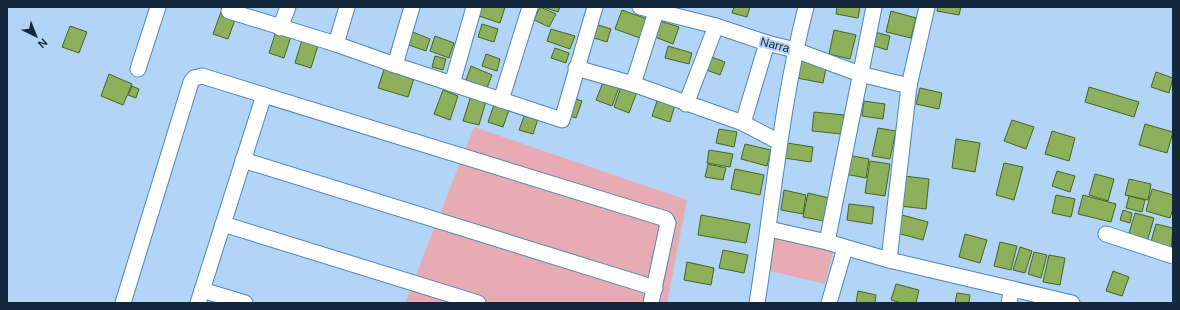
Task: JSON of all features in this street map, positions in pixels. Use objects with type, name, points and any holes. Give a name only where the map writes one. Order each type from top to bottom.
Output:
[{"type":"street","points":[[138,69],[158,7]]},
{"type":"street","points":[[230,7],[229,11],[280,28],[336,44],[395,66],[562,120],[595,7]]},
{"type":"street","points":[[280,28],[288,7]]},
{"type":"street","points":[[336,44],[347,7]]},
{"type":"street","points":[[395,66],[412,7]]},
{"type":"street","points":[[452,84],[474,7]]},
{"type":"street","points":[[501,100],[530,7]]},
{"type":"street","name":"Narra","points":[[640,7],[716,26],[766,44],[795,50],[860,74],[909,86]]},
{"type":"street","points":[[757,303],[769,229],[779,142],[795,50],[806,7]]},
{"type":"street","points":[[827,242],[874,7]]},
{"type":"street","points":[[889,260],[909,86],[927,7]]},
{"type":"street","points":[[633,84],[656,12]]},
{"type":"street","points":[[686,104],[716,26]]},
{"type":"street","points":[[743,124],[766,44]]},
{"type":"street","points":[[576,68],[633,84],[743,124],[779,142]]},
{"type":"street","points":[[123,303],[191,82],[194,78],[202,76],[666,220],[668,223],[651,303]]},
{"type":"street","points":[[245,303],[200,297],[264,95]]},
{"type":"street","points":[[244,160],[655,288]]},
{"type":"street","points":[[223,224],[478,303]]},
{"type":"street","points":[[769,229],[827,242],[1011,296],[1068,303]]},
{"type":"street","points":[[1106,234],[1173,256]]},
{"type":"street","points":[[829,303],[845,248]]},
{"type":"shaded area","points":[[474,127],[687,200],[667,303],[405,303]]},
{"type":"shaded area","points":[[773,238],[833,251],[825,284],[766,270]]},
{"type":"building","points":[[482,7],[505,7],[500,23],[479,16]]},
{"type":"building","points":[[540,7],[556,14],[549,27],[534,20]]},
{"type":"building","points":[[543,7],[560,7],[558,12]]},
{"type":"building","points":[[734,7],[750,7],[747,17],[732,13]]},
{"type":"building","points":[[837,7],[860,7],[858,18],[836,14]]},
{"type":"building","points":[[938,7],[961,7],[959,15],[937,11]]},
{"type":"building","points":[[622,10],[647,19],[640,38],[615,29]]},
{"type":"building","points":[[891,11],[916,18],[911,38],[886,32]]},
{"type":"building","points":[[221,12],[236,17],[228,39],[213,34]]},
{"type":"building","points":[[660,21],[679,27],[673,44],[655,37]]},
{"type":"building","points":[[592,23],[611,29],[607,42],[588,36]]},
{"type":"building","points":[[482,24],[498,29],[494,42],[478,37]]},
{"type":"building","points":[[70,26],[87,32],[79,53],[62,47]]},
{"type":"building","points":[[277,28],[292,33],[284,58],[269,53]]},
{"type":"building","points":[[551,29],[575,36],[570,49],[547,41]]},
{"type":"building","points":[[408,30],[430,39],[426,51],[403,43]]},
{"type":"building","points":[[834,30],[856,35],[850,59],[829,54]]},
{"type":"building","points":[[875,32],[890,36],[887,50],[871,45]]},
{"type":"building","points":[[435,36],[454,43],[449,58],[430,51]]},
{"type":"building","points":[[303,37],[319,42],[311,68],[295,63]]},
{"type":"building","points":[[668,46],[692,53],[689,64],[665,58]]},
{"type":"building","points":[[555,48],[569,53],[566,63],[551,58]]},
{"type":"building","points":[[486,54],[500,59],[497,71],[482,66]]},
{"type":"building","points":[[435,56],[446,59],[443,70],[432,67]]},
{"type":"building","points":[[709,56],[725,62],[720,75],[704,69]]},
{"type":"building","points":[[801,57],[827,63],[823,83],[797,78]]},
{"type":"building","points":[[386,63],[416,72],[408,97],[378,88]]},
{"type":"building","points":[[471,66],[492,75],[487,88],[466,80]]},
{"type":"building","points":[[1156,72],[1173,78],[1169,93],[1151,87]]},
{"type":"building","points":[[109,74],[132,84],[123,105],[101,96]]},
{"type":"building","points":[[604,80],[620,85],[612,106],[596,100]]},
{"type":"building","points":[[622,84],[638,89],[629,113],[614,107]]},
{"type":"building","points":[[132,86],[139,89],[136,98],[128,95]]},
{"type":"building","points":[[1089,87],[1139,102],[1134,117],[1085,102]]},
{"type":"building","points":[[920,88],[942,93],[939,109],[916,104]]},
{"type":"building","points":[[443,90],[458,96],[450,120],[434,114]]},
{"type":"building","points":[[659,95],[676,101],[670,122],[652,116]]},
{"type":"building","points":[[471,96],[486,101],[479,125],[463,121]]},
{"type":"building","points":[[573,98],[582,101],[576,118],[567,115]]},
{"type":"building","points":[[496,99],[511,104],[503,127],[488,122]]},
{"type":"building","points":[[864,101],[885,104],[883,119],[862,116]]},
{"type":"building","points":[[526,111],[539,116],[533,134],[519,130]]},
{"type":"building","points":[[814,112],[844,115],[842,134],[812,131]]},
{"type":"building","points":[[1012,120],[1034,127],[1026,149],[1004,141]]},
{"type":"building","points":[[1145,124],[1173,132],[1167,153],[1139,145]]},
{"type":"building","points":[[878,128],[896,131],[890,159],[872,156]]},
{"type":"building","points":[[719,129],[737,132],[734,147],[716,143]]},
{"type":"building","points":[[1052,131],[1075,138],[1069,161],[1045,154]]},
{"type":"building","points":[[956,139],[980,143],[975,172],[952,168]]},
{"type":"building","points":[[787,143],[813,147],[811,162],[784,158]]},
{"type":"building","points":[[745,144],[771,150],[767,166],[741,159]]},
{"type":"building","points":[[709,150],[733,154],[730,167],[707,163]]},
{"type":"building","points":[[848,155],[869,159],[866,178],[845,174]]},
{"type":"building","points":[[870,161],[890,164],[885,196],[865,193]]},
{"type":"building","points":[[1004,163],[1023,167],[1014,200],[996,195]]},
{"type":"building","points":[[708,164],[726,168],[723,180],[705,177]]},
{"type":"building","points":[[735,169],[764,175],[760,195],[731,189]]},
{"type":"building","points":[[1057,171],[1075,176],[1070,192],[1052,186]]},
{"type":"building","points":[[1095,174],[1114,179],[1108,201],[1089,195]]},
{"type":"building","points":[[904,176],[929,179],[926,209],[900,206]]},
{"type":"building","points":[[1129,179],[1151,184],[1148,200],[1125,195]]},
{"type":"building","points":[[1152,189],[1173,195],[1173,209],[1170,218],[1146,211]]},
{"type":"building","points":[[784,190],[806,195],[803,214],[781,210]]},
{"type":"building","points":[[808,193],[829,198],[824,221],[803,217]]},
{"type":"building","points":[[1056,195],[1075,199],[1071,217],[1052,213]]},
{"type":"building","points":[[1083,195],[1116,204],[1111,222],[1078,214]]},
{"type":"building","points":[[1129,196],[1145,200],[1142,212],[1126,208]]},
{"type":"building","points":[[849,204],[874,207],[872,224],[847,220]]},
{"type":"building","points":[[1123,210],[1132,213],[1130,223],[1120,220]]},
{"type":"building","points":[[1135,213],[1154,218],[1147,242],[1128,237]]},
{"type":"building","points":[[701,215],[750,224],[746,243],[698,235]]},
{"type":"building","points":[[902,215],[928,222],[923,240],[897,233]]},
{"type":"building","points":[[1156,224],[1173,228],[1171,250],[1150,245]]},
{"type":"building","points":[[965,234],[987,240],[980,263],[959,257]]},
{"type":"building","points":[[1000,242],[1017,246],[1011,270],[994,266]]},
{"type":"building","points":[[1020,247],[1032,251],[1025,273],[1013,270]]},
{"type":"building","points":[[723,250],[748,255],[744,273],[719,268]]},
{"type":"building","points":[[1034,252],[1047,255],[1041,278],[1028,274]]},
{"type":"building","points":[[1049,255],[1065,258],[1060,285],[1043,282]]},
{"type":"building","points":[[687,262],[714,268],[711,285],[684,280]]},
{"type":"building","points":[[1113,271],[1129,277],[1122,296],[1106,291]]},
{"type":"building","points":[[896,284],[919,290],[916,303],[902,303],[891,300]]},
{"type":"building","points":[[858,291],[876,295],[875,303],[856,303]]},
{"type":"building","points":[[957,293],[970,295],[969,303],[955,303]]}]
